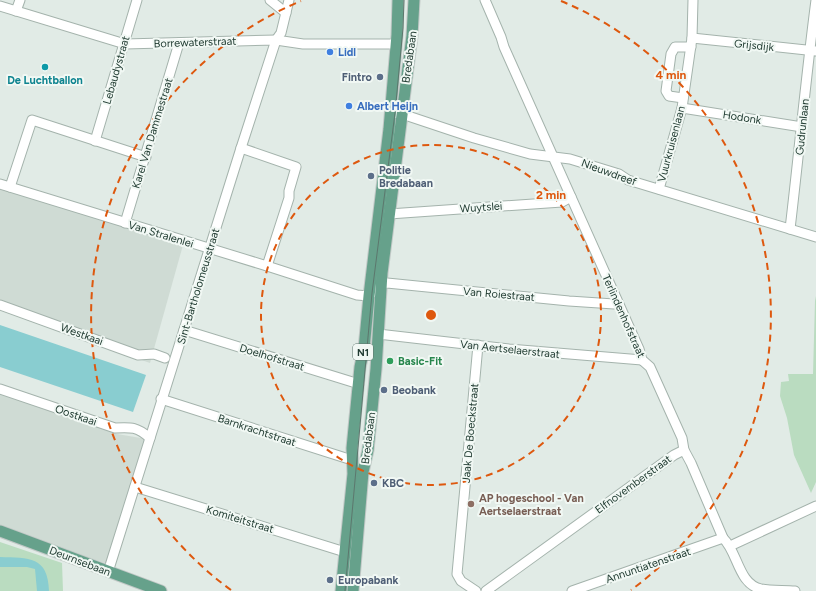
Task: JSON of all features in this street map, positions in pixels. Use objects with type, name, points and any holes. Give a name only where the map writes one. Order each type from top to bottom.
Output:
[{"type":"main road","name":"Bredabaan","points":[[341,591],[353,474],[352,460],[359,384],[390,113],[398,0]]},
{"type":"main road","name":"Bredabaan","points":[[353,591],[363,472],[368,450],[381,284],[413,29],[414,0]]},
{"type":"main road","name":"Deurnsebaan","points":[[0,531],[161,591]]},
{"type":"street","points":[[16,11],[20,0]]},
{"type":"street","name":"Lebaudystraat","points":[[95,140],[137,0]]},
{"type":"street","points":[[270,0],[286,13]]},
{"type":"street","name":"Sint-Bartholomeusstraat","points":[[108,572],[161,399],[241,148],[276,40],[281,33],[289,0]]},
{"type":"street","name":"Terlindenhofstraat","points":[[485,0],[501,36],[504,47],[639,349],[642,360],[650,366],[682,438],[684,450],[723,538],[730,546],[744,576],[749,583],[760,589],[796,591]]},
{"type":"street","name":"Vuurkruisenlaan","points":[[659,189],[682,108],[692,42],[693,0]]},
{"type":"street","name":"Gudrunlaan","points":[[790,229],[813,51],[816,0]]},
{"type":"street","name":"Borrewaterstraat","points":[[0,6],[125,44],[276,40],[303,44],[396,44]]},
{"type":"street","name":"Vuurkruisenlaan","points":[[683,98],[669,96],[666,91],[671,54],[675,46],[692,42]]},
{"type":"street","name":"Grijsdijk","points":[[692,42],[813,51]]},
{"type":"street","name":"Karel Van Dammestraat","points":[[124,223],[146,157],[179,43]]},
{"type":"street","name":"Hodonk","points":[[682,108],[802,127]]},
{"type":"street","points":[[390,113],[402,114]]},
{"type":"street","name":"Nieuwdreef","points":[[402,114],[474,138],[530,154],[570,159],[619,174],[628,180],[816,237]]},
{"type":"street","points":[[10,187],[32,120],[146,157]]},
{"type":"street","points":[[241,148],[296,167],[289,191],[289,198],[267,266]]},
{"type":"street","name":"Van Stralenlei","points":[[0,184],[357,295],[369,296]]},
{"type":"street","name":"Wuytslei","points":[[389,214],[562,202],[571,197]]},
{"type":"street","name":"Van Roiestraat","points":[[381,284],[386,283],[569,301],[618,303]]},
{"type":"street","points":[[369,296],[381,284]]},
{"type":"street","name":"Westkaai","points":[[0,305],[138,354],[154,354],[165,358]]},
{"type":"street","name":"Doelhofstraat","points":[[184,330],[359,384]]},
{"type":"street","name":"Van Aertselaerstraat","points":[[378,334],[539,352],[642,360]]},
{"type":"street","name":"Jaak De Boeckstraat","points":[[473,589],[461,581],[457,574],[478,345]]},
{"type":"street","name":"Oostkaai","points":[[0,389],[115,428],[133,427],[150,438]]},
{"type":"street","name":"Barnkrachtstraat","points":[[161,399],[352,460]]},
{"type":"street","name":"Elfnovemberstraat","points":[[486,591],[674,455],[684,450]]},
{"type":"street","name":"Komiteitstraat","points":[[135,487],[345,552]]},
{"type":"street","points":[[730,546],[816,506]]},
{"type":"street","name":"Annuntiatenstraat","points":[[572,591],[723,538]]},
{"type":"shaded area","points":[[0,187],[183,245],[150,363],[0,310]]},
{"type":"shaded area","points":[[0,394],[117,434],[147,439],[108,564],[0,530]]},
{"type":"green space","points":[[816,296],[816,482],[811,493],[794,455],[787,418],[780,396],[781,382],[789,381],[788,374],[813,374]]},
{"type":"green space","points":[[0,542],[62,563],[63,591],[0,591]]},
{"type":"water","points":[[0,325],[146,375],[133,412],[0,367]]},
{"type":"water","points":[[0,557],[28,559],[41,565],[48,580],[49,591],[37,591],[35,569],[27,567],[0,567]]},
{"type":"tram line","points":[[345,591],[372,293],[395,113],[403,28],[404,0]]},
{"type":"place","name":"Lidl","points":[[330,52]]},
{"type":"place","name":"De Luchtballon","points":[[45,67]]},
{"type":"place","name":"Fintro","points":[[380,77]]},
{"type":"place","name":"Albert Heijn","points":[[349,106]]},
{"type":"place","name":"Politie Bredabaan","points":[[371,176]]},
{"type":"place","name":"Basic-Fit","points":[[390,361]]},
{"type":"place","name":"Beobank","points":[[384,390]]},
{"type":"place","name":"KBC","points":[[374,483]]},
{"type":"place","name":"AP hogeschool - Van Aertselaerstraat","points":[[471,504]]},
{"type":"place","name":"Europabank","points":[[330,580]]}]
